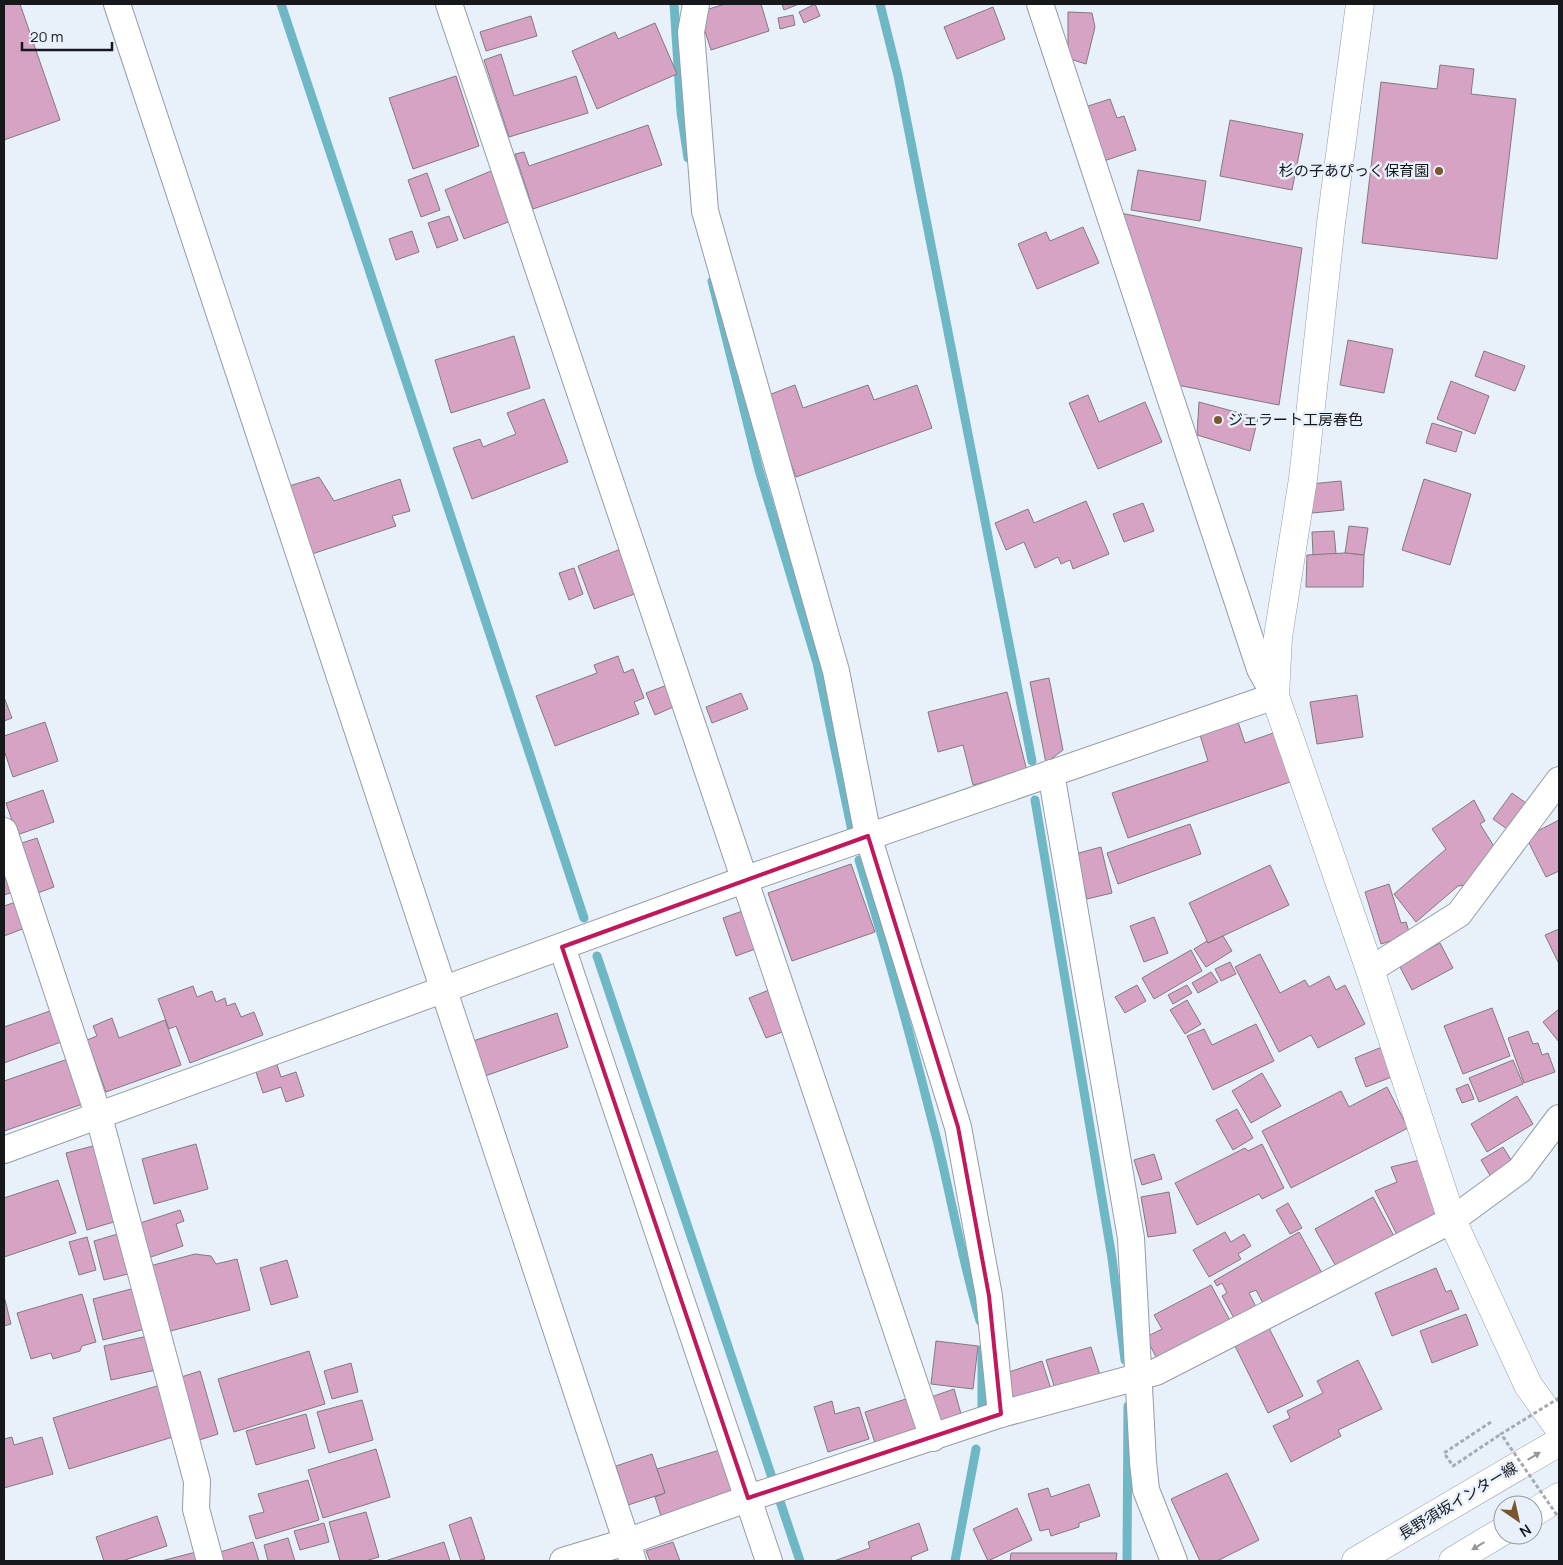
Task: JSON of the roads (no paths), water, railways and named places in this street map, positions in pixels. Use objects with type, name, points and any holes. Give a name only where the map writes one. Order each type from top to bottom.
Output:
[{"type":"street","points":[[117,4],[629,1552]]},
{"type":"street","points":[[449,4],[933,1438]]},
{"type":"street","points":[[696,4],[691,32],[705,211],[836,670],[868,836],[958,1127],[989,1296],[1001,1414]]},
{"type":"street","points":[[1040,4],[1260,669],[1275,696],[1370,970],[1452,1220],[1528,1385],[1559,1428]]},
{"type":"street","points":[[1275,696],[1278,637],[1303,479],[1331,223],[1360,4]]},
{"type":"street","points":[[4,1150],[99,1117],[442,989],[868,836],[1275,696]]},
{"type":"street","points":[[1051,773],[1131,1238],[1146,1490],[1174,1561]]},
{"type":"street","points":[[1370,970],[1459,914],[1559,780]]},
{"type":"street","points":[[4,831],[99,1117],[197,1481],[196,1509],[210,1561]]},
{"type":"street","points":[[562,947],[754,1496],[769,1561]]},
{"type":"street","points":[[563,1561],[629,1552],[754,1496],[1001,1414],[1156,1372],[1452,1220],[1520,1170],[1559,1118]]},
{"type":"street","name":"長野須坂インター線","points":[[1356,1561],[1559,1442]]},
{"type":"street","points":[[1543,1507],[1559,1497]]},
{"type":"street","points":[[1453,1561],[1493,1537]]},
{"type":"waterway","points":[[281,4],[584,918]]},
{"type":"waterway","points":[[674,4],[681,112],[688,158]]},
{"type":"waterway","points":[[880,4],[898,76],[1032,761]]},
{"type":"waterway","points":[[712,281],[759,470],[817,663],[852,831]]},
{"type":"waterway","points":[[1035,800],[1112,1258],[1125,1360]]},
{"type":"waterway","points":[[859,860],[920,1072],[980,1321]]},
{"type":"waterway","points":[[597,956],[800,1561]]},
{"type":"waterway","points":[[982,1349],[982,1412]]},
{"type":"waterway","points":[[1127,1561],[1128,1406]]},
{"type":"waterway","points":[[955,1561],[976,1449]]},
{"type":"place","name":"杉の子あぴっく保育園","points":[[1439,171]]},
{"type":"place","name":"ジェラート工房春色","points":[[1218,420]]}]
